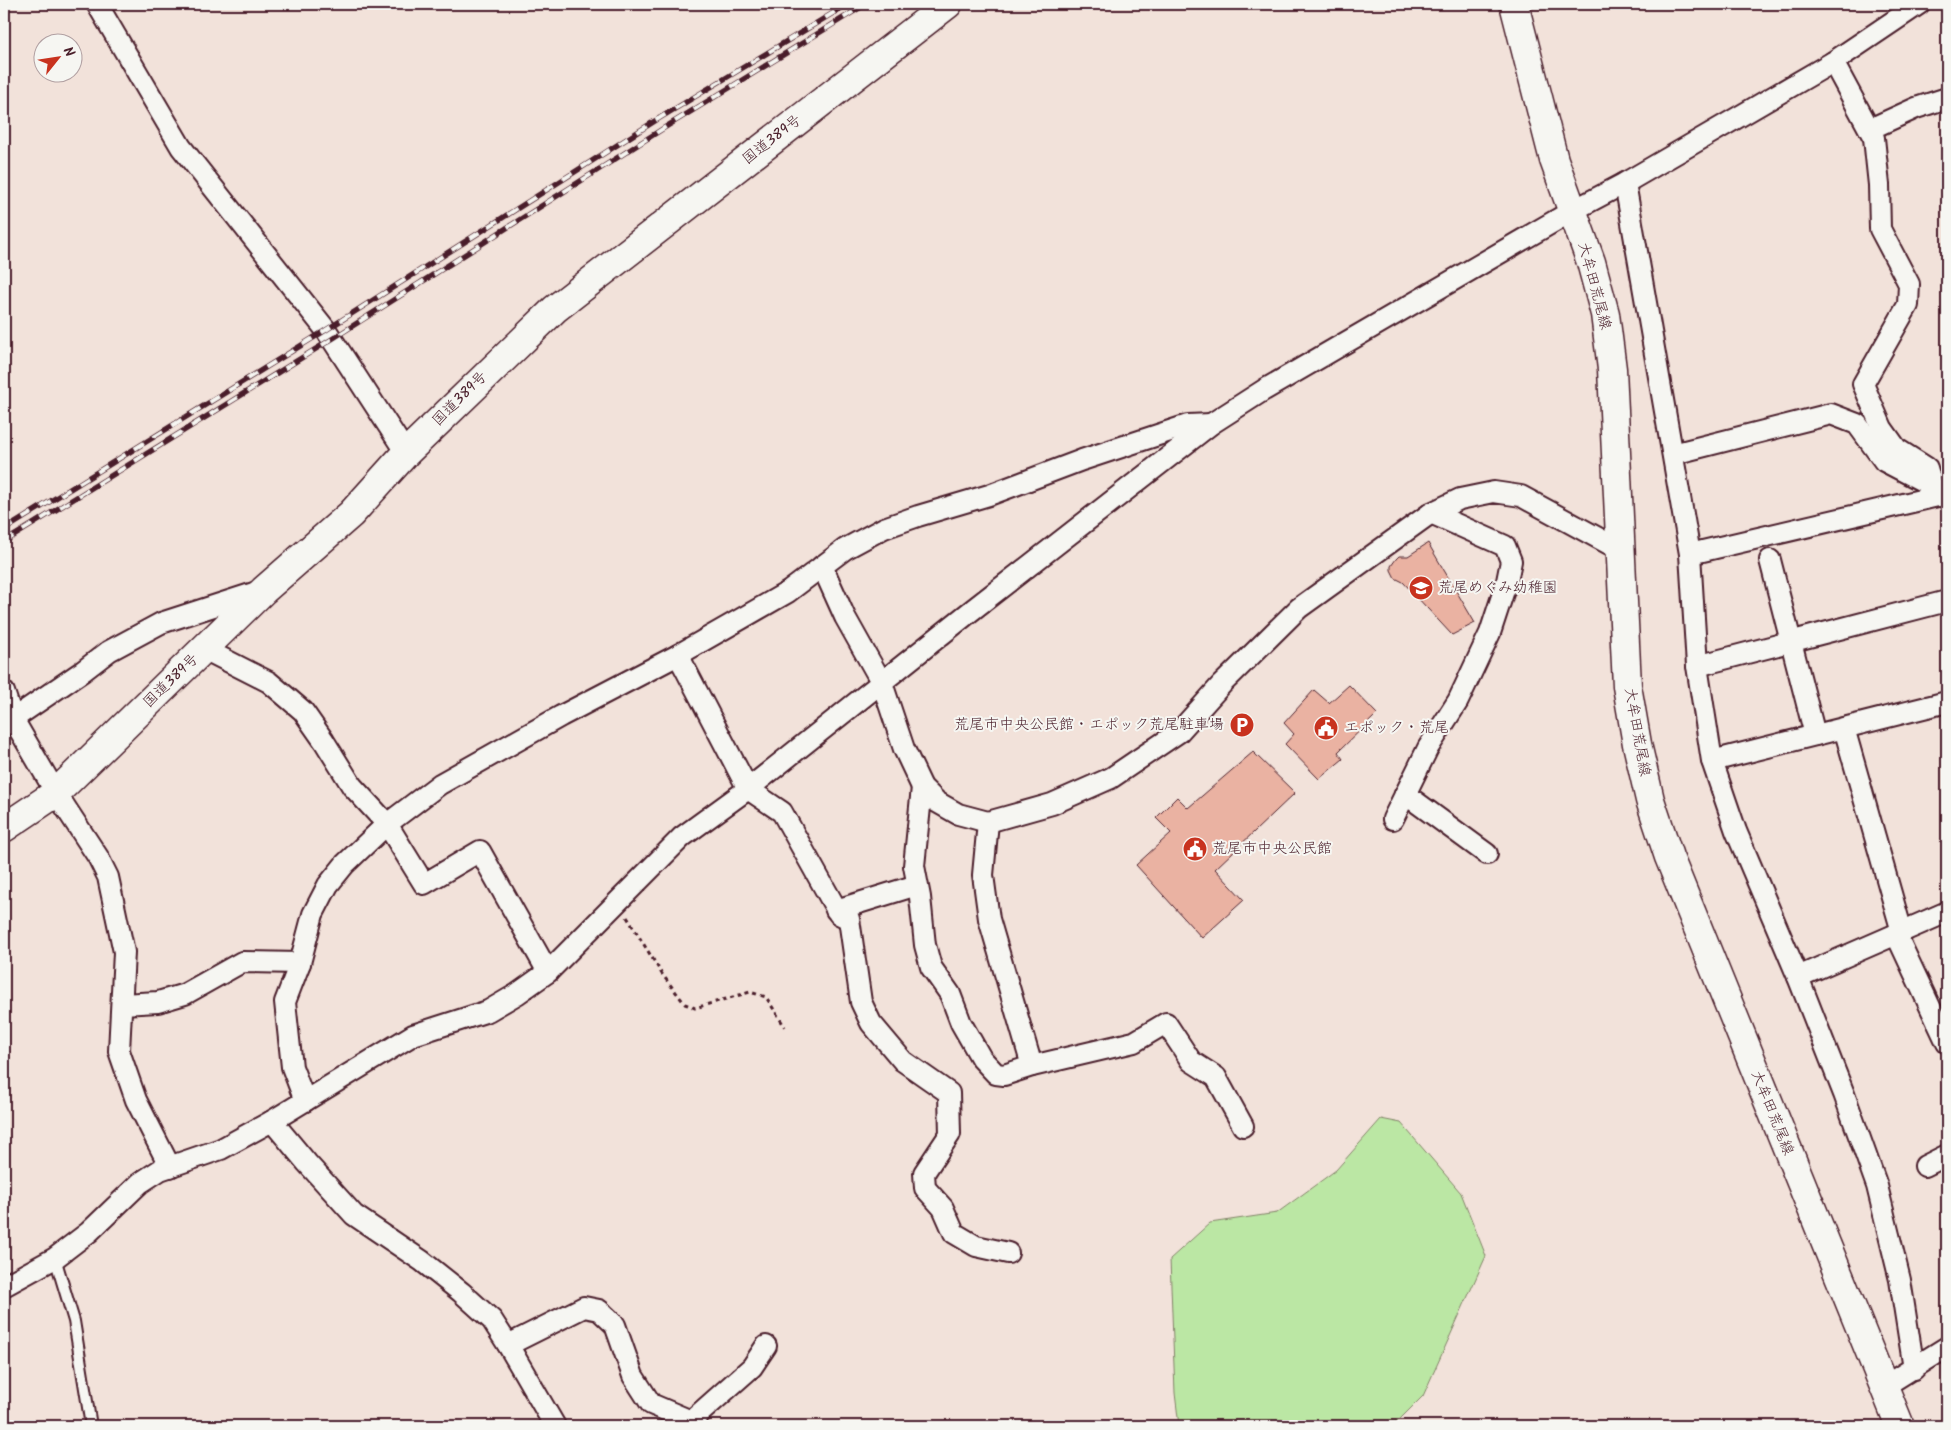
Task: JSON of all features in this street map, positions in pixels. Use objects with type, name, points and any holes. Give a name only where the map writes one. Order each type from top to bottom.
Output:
[{"type":"main road","name":"国道389号","points":[[4,828],[56,793],[264,590],[351,514],[406,453],[554,309],[948,4]]},
{"type":"main road","name":"大牟田荒尾線","points":[[1514,4],[1554,160],[1591,262],[1606,314],[1612,370],[1627,686],[1637,744],[1650,800],[1673,866],[1900,1426]]},
{"type":"street","points":[[97,4],[181,147],[326,330],[406,453]]},
{"type":"street","points":[[4,1286],[55,1258],[89,1232],[140,1183],[160,1170],[221,1149],[306,1101],[413,1035],[488,1011],[517,994],[548,972],[682,837],[748,789],[1210,424],[1264,390],[1572,211],[1625,183],[1833,62],[1919,4]]},
{"type":"street","points":[[1833,62],[1874,138],[1879,185],[1880,229],[1909,284],[1908,304],[1863,384],[1882,428],[1897,449],[1927,468],[1940,493]]},
{"type":"street","points":[[1870,129],[1916,108],[1947,98]]},
{"type":"street","points":[[1625,183],[1690,554],[1697,666],[1712,761],[1736,831],[1798,977],[1844,1094],[1877,1186],[1900,1280],[1914,1369]]},
{"type":"street","points":[[1673,454],[1831,414],[1856,424],[1884,460],[1940,493]]},
{"type":"street","points":[[306,1101],[292,1067],[285,1002],[300,963],[313,914],[328,885],[346,864],[387,824],[440,784],[561,716],[678,655],[788,592],[845,549],[884,528],[990,495],[1082,460],[1188,425],[1210,424]]},
{"type":"street","points":[[822,566],[844,617],[882,683],[904,749],[922,787],[937,802],[958,814],[988,822],[1052,804],[1111,778],[1179,732],[1222,684],[1298,608],[1431,513],[1460,499],[1494,492],[1521,496],[1622,551]]},
{"type":"street","points":[[1690,554],[1940,493]]},
{"type":"street","points":[[1393,819],[1428,748],[1458,701],[1486,642],[1507,581],[1511,561],[1505,546],[1431,513]]},
{"type":"street","points":[[1770,560],[1814,735]]},
{"type":"street","points":[[8,722],[109,651],[161,623],[264,590]]},
{"type":"street","points":[[1697,666],[1947,601]]},
{"type":"street","points":[[204,649],[269,682],[303,711],[352,786],[387,824],[424,884],[480,851],[548,972]]},
{"type":"street","points":[[678,655],[748,789],[782,812],[836,910],[839,914],[849,919],[861,1002],[871,1022],[903,1061],[948,1093],[950,1134],[924,1174],[925,1188],[943,1208],[954,1233],[976,1246],[1008,1252]]},
{"type":"street","points":[[4,692],[8,722],[98,857],[108,877],[124,952],[119,1051],[136,1100],[170,1166]]},
{"type":"street","points":[[1712,761],[1947,702]]},
{"type":"street","points":[[1844,728],[1899,933],[1946,1039]]},
{"type":"street","points":[[922,787],[914,866],[924,945],[931,967],[950,994],[961,1023],[981,1058],[996,1074],[1004,1075],[1032,1066],[1134,1042],[1166,1023],[1190,1061],[1216,1077],[1243,1126]]},
{"type":"street","points":[[1405,794],[1487,854]]},
{"type":"street","points":[[988,822],[984,875],[988,919],[1032,1066]]},
{"type":"street","points":[[836,910],[917,885]]},
{"type":"street","points":[[1798,977],[1947,912]]},
{"type":"street","points":[[122,1004],[158,1002],[185,994],[242,962],[300,963]]},
{"type":"street","points":[[272,1121],[307,1164],[354,1215],[422,1261],[492,1320],[556,1426]]},
{"type":"street","points":[[1925,1166],[1947,1155]]},
{"type":"street","points":[[508,1345],[584,1307],[599,1310],[615,1325],[633,1376],[651,1404],[694,1423],[752,1367],[766,1346]]},
{"type":"street","points":[[1883,1387],[1947,1347]]},
{"type":"lane","points":[[55,1258],[74,1321],[91,1426]]},
{"type":"path","points":[[618,902],[662,974],[685,1004],[696,1008],[750,992],[766,998],[785,1027]]},
{"type":"green space","points":[[1381,1119],[1401,1123],[1461,1193],[1486,1256],[1423,1396],[1393,1426],[1179,1426],[1175,1393],[1170,1259],[1210,1223],[1277,1213],[1336,1170]]},
{"type":"building","name":"荒尾めぐみ幼稚園","points":[[1428,543],[1475,623],[1452,635],[1403,582],[1395,578],[1391,570],[1391,566],[1399,556],[1408,556]]},
{"type":"building","name":"エポック・荒尾","points":[[1349,685],[1377,714],[1338,752],[1343,759],[1319,779],[1285,744],[1294,734],[1284,723],[1314,690],[1329,703]]},
{"type":"building","name":"荒尾市中央公民館","points":[[1253,752],[1295,793],[1215,869],[1244,900],[1202,938],[1136,865],[1171,833],[1156,818],[1177,797],[1188,808]]},
{"type":"railway","points":[[4,530],[326,330],[658,119],[848,4]]},
{"type":"railway","points":[[4,542],[332,339],[664,128],[866,4]]},
{"type":"place","name":"荒尾めぐみ幼稚園","points":[[1421,588]]},
{"type":"place","name":"荒尾市中央公民館・エポック荒尾駐車場","points":[[1242,725]]},
{"type":"place","name":"エポック・荒尾","points":[[1326,728]]},
{"type":"place","name":"荒尾市中央公民館","points":[[1195,849]]}]
